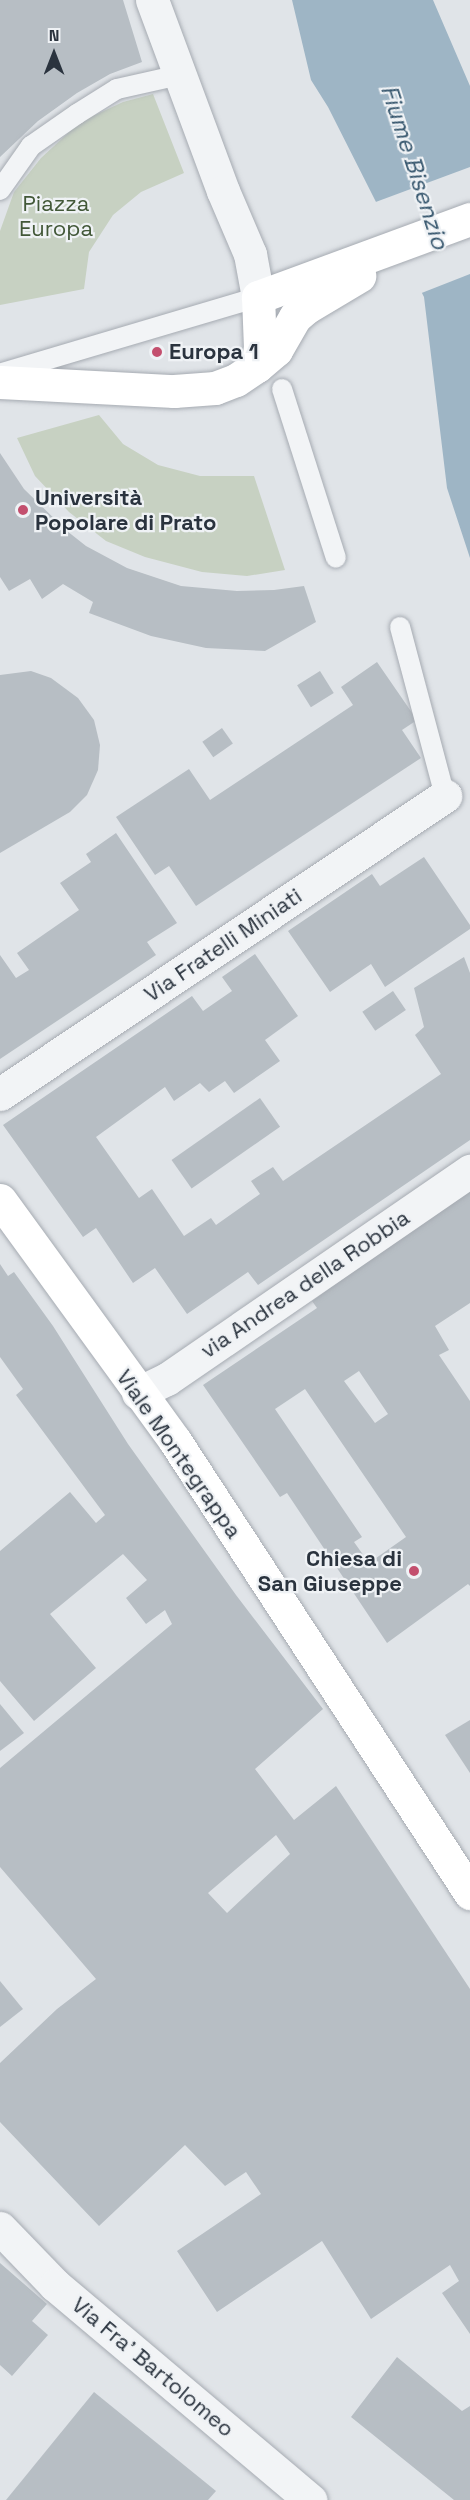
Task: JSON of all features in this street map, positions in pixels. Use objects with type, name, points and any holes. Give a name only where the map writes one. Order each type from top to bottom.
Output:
[{"type":"street","points":[[152,0],[179,75],[250,254],[258,297],[260,348],[257,366]]},
{"type":"street","points":[[258,297],[470,219]]},
{"type":"street","points":[[0,382],[189,391],[215,388],[236,380],[276,350],[295,317],[307,307],[419,239]]},
{"type":"street","name":"Via Fratelli Miniati","points":[[0,1094],[445,796]]},
{"type":"street","name":"via Andrea della Robbia","points":[[138,1393],[167,1379],[470,1171]]},
{"type":"street","name":"Viale Montegrappa","points":[[0,1200],[175,1441],[470,1893]]},
{"type":"street","name":"Via Fra' Bartolomeo","points":[[0,2228],[55,2285],[310,2500]]},
{"type":"lane","points":[[0,189],[31,146],[77,114],[117,89],[179,75]]},
{"type":"lane","points":[[0,374],[258,297]]},
{"type":"lane","points":[[282,389],[336,558]]},
{"type":"lane","points":[[400,627],[445,796]]},
{"type":"green space","name":"Piazza Europa","points":[[153,94],[184,173],[141,192],[113,215],[89,252],[84,289],[0,305],[0,231],[14,192],[41,158],[80,122],[123,102]]},
{"type":"green space","points":[[99,415],[123,444],[158,465],[200,476],[254,476],[285,570],[247,576],[202,572],[145,557],[106,541],[69,512],[35,476],[17,438]]},
{"type":"water","name":"Fiume Bisenzio","points":[[292,0],[433,0],[470,86],[470,558],[447,488],[424,297],[328,107],[311,80]]},
{"type":"pier","points":[[470,167],[470,274],[419,294],[373,203]]},
{"type":"building","points":[[0,0],[123,0],[142,62],[110,74],[77,93],[38,121],[0,157]]},
{"type":"building","points":[[0,453],[24,489],[67,531],[86,546],[127,568],[181,586],[237,591],[304,586],[316,622],[265,651],[206,648],[151,636],[89,613],[93,602],[63,584],[42,599],[30,579],[9,591],[0,577]]},
{"type":"building","points":[[377,662],[417,720],[402,730],[421,758],[196,906],[169,866],[155,875],[116,817],[189,769],[210,800],[353,705],[341,687]]},
{"type":"building","points":[[31,671],[51,678],[78,698],[94,720],[100,745],[98,770],[87,795],[70,812],[0,853],[0,675]]},
{"type":"building","points":[[320,671],[334,693],[311,707],[297,685]]},
{"type":"building","points":[[222,728],[233,744],[213,757],[202,742]]},
{"type":"building","points":[[116,833],[177,923],[147,942],[156,955],[0,1059],[0,955],[16,978],[29,970],[17,953],[79,910],[60,883],[91,862],[86,854]]},
{"type":"building","points":[[424,857],[470,925],[470,929],[385,987],[371,964],[330,992],[288,931],[372,874],[380,886]]},
{"type":"building","points":[[255,954],[298,1016],[265,1040],[280,1061],[234,1093],[225,1081],[209,1092],[200,1083],[174,1101],[165,1087],[96,1137],[139,1198],[152,1189],[184,1236],[211,1218],[216,1225],[260,1194],[251,1181],[273,1167],[283,1181],[441,1074],[415,1035],[424,1027],[414,988],[464,957],[470,973],[470,1140],[258,1285],[248,1272],[187,1314],[155,1268],[133,1283],[96,1228],[83,1237],[3,1125],[192,996],[203,1011],[232,991],[222,977]]},
{"type":"building","points":[[393,991],[406,1010],[375,1031],[362,1012]]},
{"type":"building","points":[[260,1098],[280,1127],[192,1189],[172,1160]]},
{"type":"building","points":[[470,1188],[470,1303],[435,1326],[449,1350],[439,1355],[470,1401],[470,1586],[468,1584],[387,1643],[287,1493],[280,1497],[203,1385],[317,1308],[312,1301]],"holes":[[[359,1371],[388,1414],[375,1423],[344,1381]],[[305,1389],[406,1537],[369,1563],[354,1542],[362,1537],[275,1409]]]},
{"type":"building","points":[[0,1264],[8,1276],[14,1272],[53,1326],[128,1444],[236,1595],[323,1709],[255,1769],[294,1820],[336,1786],[470,1989],[470,2334],[442,2293],[459,2281],[450,2265],[371,2319],[322,2241],[217,2312],[177,2251],[261,2194],[246,2172],[225,2186],[185,2145],[99,2226],[0,2122],[0,2063],[57,2009],[96,1979],[0,1867],[0,1768],[172,1624],[165,1610],[146,1624],[126,1598],[147,1580],[123,1554],[50,1614],[96,1668],[34,1721],[0,1681],[0,1551],[70,1492],[96,1523],[105,1515],[16,1395],[23,1389],[0,1357]],"holes":[[[276,1835],[290,1854],[227,1913],[208,1893]]]},
{"type":"building","points":[[0,1704],[24,1733],[0,1751]]},
{"type":"building","points":[[470,1720],[470,1773],[445,1735]]},
{"type":"building","points":[[0,1981],[23,2009],[0,2027]]},
{"type":"building","points":[[0,2263],[47,2304],[32,2321],[48,2335],[12,2376],[0,2365]]},
{"type":"building","points":[[397,2357],[462,2411],[470,2406],[470,2500],[454,2500],[351,2417]]},
{"type":"building","points":[[94,2392],[216,2491],[208,2500],[6,2500]]},
{"type":"place","name":"Europa 1","points":[[157,352]]},
{"type":"place","name":"Università Popolare di Prato","points":[[23,510]]},
{"type":"place","name":"Chiesa di San Giuseppe","points":[[414,1571]]}]
